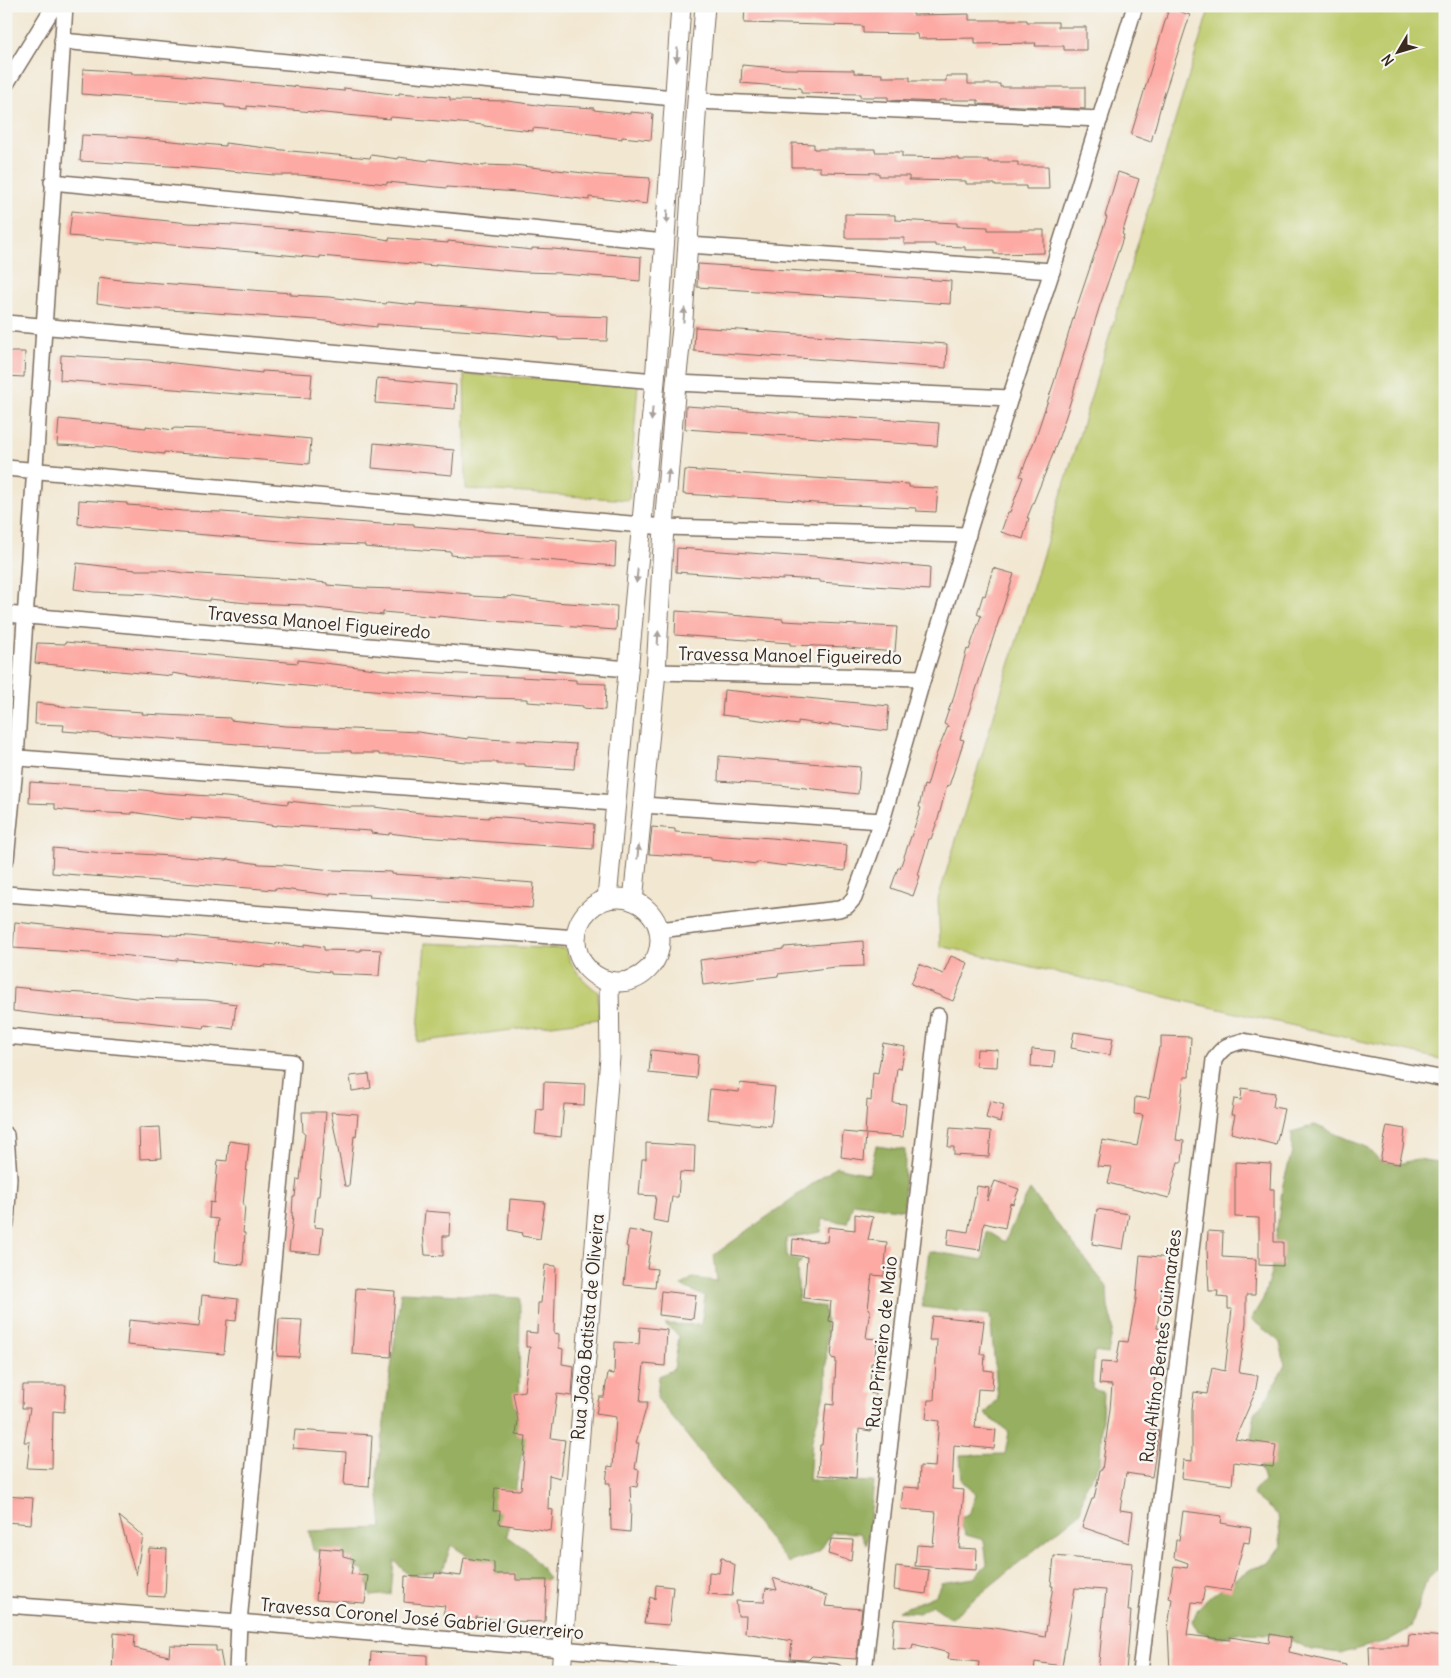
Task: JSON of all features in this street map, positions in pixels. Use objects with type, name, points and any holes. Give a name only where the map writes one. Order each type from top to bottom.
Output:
[{"type":"street","points":[[6,84],[54,6]]},
{"type":"street","points":[[6,859],[11,758],[25,616],[65,6]]},
{"type":"street","points":[[607,900],[655,382],[681,6]]},
{"type":"street","points":[[633,901],[656,672],[664,527],[676,384],[684,319],[697,101],[705,6]]},
{"type":"street","points":[[659,930],[839,909],[847,906],[854,898],[882,821],[923,678],[1135,6]]},
{"type":"street","points":[[62,40],[674,98]]},
{"type":"street","points":[[697,101],[1100,119]]},
{"type":"street","points":[[52,182],[665,242]]},
{"type":"street","points":[[689,245],[1052,271]]},
{"type":"street","points":[[6,323],[655,382]]},
{"type":"street","points":[[676,384],[1010,398]]},
{"type":"street","points":[[6,468],[664,527],[968,535]]},
{"type":"street","name":"Travessa Manoel Figueiredo","points":[[6,614],[628,669]]},
{"type":"street","name":"Travessa Manoel Figueiredo","points":[[656,672],[923,678]]},
{"type":"street","points":[[11,758],[615,803]]},
{"type":"street","points":[[643,805],[882,821]]},
{"type":"street","points":[[6,894],[576,938]]},
{"type":"street","points":[[620,898],[633,901],[645,908],[659,930],[660,943],[657,957],[649,969],[637,978],[623,982],[609,982],[595,976],[584,966],[578,953],[576,938],[578,925],[585,914],[595,905],[607,900],[620,898]]},
{"type":"street","name":"Rua João Batista de Oliveira","points":[[561,1672],[610,1057],[609,982]]},
{"type":"street","name":"Rua Primeiro de Maio","points":[[864,1672],[938,1016]]},
{"type":"street","points":[[6,1036],[292,1062],[239,1622],[237,1672]]},
{"type":"street","name":"Rua Altíno Bentes Guimarães","points":[[1140,1672],[1214,1060],[1220,1050],[1229,1044],[1243,1041],[1445,1079]]},
{"type":"street","points":[[6,1135],[9,1178],[6,1224]]},
{"type":"street","name":"Travessa Coronel José Gabriel Guerreiro","points":[[6,1605],[239,1622],[835,1672]]},
{"type":"green space","points":[[1210,6],[1445,6],[1445,1060],[940,946],[938,899]]},
{"type":"green space","points":[[464,374],[638,384],[629,500],[466,489]]},
{"type":"green space","points":[[425,943],[565,949],[578,973],[598,992],[599,1019],[417,1042]]},
{"type":"green space","points":[[1315,1125],[1368,1148],[1380,1161],[1399,1164],[1417,1159],[1445,1163],[1445,1567],[1442,1564],[1427,1578],[1411,1628],[1387,1641],[1342,1653],[1312,1650],[1270,1634],[1241,1633],[1218,1638],[1198,1631],[1193,1622],[1198,1608],[1210,1597],[1251,1569],[1269,1563],[1281,1547],[1278,1515],[1252,1494],[1264,1480],[1252,1442],[1254,1413],[1269,1395],[1285,1365],[1280,1342],[1251,1319],[1263,1299],[1271,1273],[1283,1184],[1292,1152],[1292,1132]]},
{"type":"green space","points":[[876,1146],[905,1150],[904,1210],[853,1203],[847,1223],[822,1219],[821,1232],[786,1238],[787,1257],[802,1260],[797,1267],[799,1302],[824,1307],[827,1329],[826,1386],[812,1440],[809,1480],[874,1482],[867,1545],[860,1533],[832,1532],[819,1552],[788,1563],[657,1398],[659,1376],[674,1369],[679,1336],[665,1324],[701,1325],[705,1296],[681,1286],[692,1278],[717,1281],[714,1255],[836,1167],[869,1174]]},
{"type":"green space","points":[[1030,1190],[1107,1287],[1108,1307],[1113,1327],[1108,1354],[1094,1352],[1092,1389],[1103,1392],[1100,1464],[1085,1488],[1080,1513],[951,1618],[932,1605],[919,1613],[898,1611],[936,1595],[941,1583],[974,1578],[987,1564],[984,1540],[966,1535],[957,1519],[969,1515],[976,1494],[962,1481],[960,1455],[1005,1454],[1009,1432],[985,1414],[998,1399],[990,1315],[922,1307],[929,1251],[983,1260],[987,1231],[1005,1242]]},
{"type":"green space","points":[[401,1292],[520,1298],[519,1416],[545,1457],[522,1453],[507,1536],[528,1551],[549,1578],[523,1592],[451,1545],[443,1570],[409,1576],[394,1560],[391,1594],[371,1596],[364,1571],[313,1550],[309,1531],[382,1528],[377,1476]]},
{"type":"building","points":[[745,6],[834,7],[913,11],[913,15],[969,14],[969,20],[1058,22],[1058,27],[1086,27],[1086,50],[1064,50],[1064,46],[1035,46],[1036,43],[975,44],[975,38],[918,39],[917,34],[863,33],[863,26],[744,23]]},
{"type":"building","points":[[1169,8],[1190,15],[1151,142],[1131,135]]},
{"type":"building","points":[[742,65],[786,69],[854,70],[854,73],[882,74],[882,77],[910,77],[910,81],[946,81],[946,76],[968,76],[968,84],[1000,84],[1000,87],[1085,87],[1085,109],[978,104],[978,100],[939,100],[939,102],[888,100],[888,97],[860,97],[860,94],[801,93],[801,88],[741,83]]},
{"type":"building","points":[[83,69],[132,72],[132,74],[163,74],[344,91],[344,88],[399,95],[399,93],[450,97],[450,100],[507,101],[545,106],[594,108],[594,110],[630,114],[630,112],[653,114],[651,140],[622,137],[622,139],[533,128],[533,131],[391,117],[390,119],[247,106],[247,109],[225,107],[225,105],[82,94]]},
{"type":"building","points":[[82,135],[129,137],[225,146],[225,143],[370,158],[371,155],[398,159],[399,157],[428,161],[429,159],[484,166],[513,165],[601,175],[650,178],[647,204],[589,197],[589,200],[531,193],[387,182],[387,184],[300,175],[274,175],[186,167],[80,161]]},
{"type":"building","points":[[792,143],[814,144],[814,149],[875,149],[875,152],[902,152],[902,157],[959,158],[959,160],[988,160],[988,162],[1018,162],[1018,166],[1048,166],[1049,189],[1026,189],[1026,186],[995,186],[995,184],[966,184],[966,181],[909,180],[909,176],[879,176],[879,173],[820,172],[820,167],[792,167]]},
{"type":"building","points":[[1118,172],[1139,179],[1122,234],[1124,235],[1066,416],[1027,518],[1029,518],[1023,539],[1001,532],[1023,477],[1020,476],[1035,439],[1054,382],[1107,217],[1105,216]]},
{"type":"building","points":[[72,211],[188,223],[361,235],[389,240],[389,238],[448,243],[448,241],[532,250],[532,248],[553,249],[641,257],[640,281],[436,264],[436,266],[320,256],[320,258],[69,236]]},
{"type":"building","points":[[845,214],[895,215],[895,220],[957,223],[957,226],[988,227],[988,230],[1044,230],[1044,253],[994,254],[994,250],[965,250],[965,247],[935,246],[935,244],[904,244],[904,238],[845,238]]},
{"type":"building","points":[[698,264],[951,281],[950,304],[697,287]]},
{"type":"building","points":[[99,277],[291,293],[291,295],[329,297],[386,304],[387,302],[416,305],[416,303],[552,315],[608,317],[607,341],[558,340],[558,338],[501,333],[377,324],[377,327],[317,320],[126,307],[97,303]]},
{"type":"building","points":[[695,327],[947,344],[946,368],[694,351]]},
{"type":"building","points":[[6,352],[25,352],[24,377],[6,376]]},
{"type":"building","points":[[61,355],[148,360],[262,373],[262,371],[312,374],[310,398],[60,380]]},
{"type":"building","points":[[377,378],[456,385],[455,409],[375,403]]},
{"type":"building","points":[[686,406],[939,423],[937,446],[685,429]]},
{"type":"building","points":[[59,419],[146,428],[146,426],[173,430],[173,428],[203,429],[311,439],[309,464],[164,452],[164,454],[106,447],[57,445]]},
{"type":"building","points":[[374,443],[454,450],[452,475],[372,468]]},
{"type":"building","points":[[685,470],[909,484],[909,487],[938,488],[936,512],[916,511],[916,508],[683,494]]},
{"type":"building","points":[[79,500],[127,503],[127,505],[183,511],[222,512],[394,525],[394,523],[414,524],[414,526],[616,542],[615,566],[509,557],[472,557],[451,555],[451,552],[385,549],[365,547],[365,545],[307,543],[78,524]]},
{"type":"building","points":[[677,548],[813,556],[930,567],[929,590],[820,582],[820,580],[783,578],[783,580],[676,572]]},
{"type":"building","points":[[77,563],[136,570],[164,570],[184,573],[300,580],[327,583],[327,585],[422,590],[470,594],[470,596],[508,598],[508,596],[552,602],[617,606],[616,630],[383,612],[383,615],[306,607],[306,605],[247,603],[209,599],[209,601],[154,594],[94,592],[74,589]]},
{"type":"building","points":[[993,568],[1014,574],[960,739],[964,740],[949,786],[947,785],[931,839],[929,839],[913,896],[891,888],[921,808],[919,807],[924,785],[927,786],[936,755],[948,726],[944,724],[967,649],[969,650],[981,616],[977,614],[983,595],[985,596]]},
{"type":"building","points":[[676,611],[783,619],[783,621],[897,627],[895,652],[675,635]]},
{"type":"building","points":[[65,642],[298,663],[298,660],[384,670],[576,680],[576,683],[606,684],[605,710],[583,708],[583,706],[527,702],[527,699],[318,687],[230,679],[209,679],[172,673],[172,676],[35,663],[37,643],[65,644]]},
{"type":"building","points":[[724,690],[889,706],[887,731],[829,724],[829,726],[798,721],[798,725],[722,715]]},
{"type":"building","points":[[36,703],[143,712],[142,714],[230,718],[230,720],[285,726],[418,732],[468,739],[468,737],[576,744],[574,769],[525,766],[525,764],[497,764],[497,762],[465,762],[410,755],[265,748],[265,746],[63,731],[64,725],[35,724]]},
{"type":"building","points":[[719,756],[860,767],[858,794],[779,785],[718,781]]},
{"type":"building","points":[[30,782],[144,790],[288,804],[288,801],[344,807],[374,807],[428,814],[489,818],[489,816],[594,824],[593,849],[389,833],[389,835],[371,833],[371,831],[276,826],[191,818],[191,820],[176,819],[132,812],[132,814],[55,809],[55,804],[29,803]]},
{"type":"building","points":[[652,827],[675,829],[675,832],[847,845],[845,871],[787,864],[786,866],[757,862],[757,864],[711,860],[711,858],[649,854]]},
{"type":"building","points":[[53,848],[103,853],[227,859],[260,864],[332,870],[392,872],[392,874],[534,883],[532,908],[369,897],[370,895],[330,893],[330,895],[275,888],[275,890],[52,873]]},
{"type":"building","points":[[15,922],[276,945],[276,943],[304,947],[304,944],[324,947],[324,950],[381,950],[379,976],[331,974],[331,972],[265,965],[265,967],[13,948]]},
{"type":"building","points":[[863,941],[864,966],[835,967],[703,985],[700,960],[784,949],[784,947]]},
{"type":"building","points":[[951,956],[968,963],[953,1001],[911,984],[919,964],[943,974]]},
{"type":"building","points":[[14,987],[135,998],[207,1000],[236,1004],[233,1029],[205,1025],[204,1028],[13,1011]]},
{"type":"building","points":[[1074,1032],[1113,1038],[1110,1055],[1071,1048]]},
{"type":"building","points":[[1161,1036],[1191,1037],[1189,1077],[1184,1077],[1176,1140],[1184,1141],[1182,1162],[1178,1162],[1169,1198],[1108,1183],[1112,1167],[1097,1166],[1102,1140],[1137,1146],[1143,1115],[1134,1114],[1135,1097],[1149,1099],[1159,1047],[1161,1047]]},
{"type":"building","points":[[883,1043],[905,1047],[901,1069],[897,1068],[893,1103],[906,1104],[903,1137],[866,1134],[864,1160],[841,1157],[843,1132],[865,1134],[867,1100],[871,1101],[873,1072],[878,1073]]},
{"type":"building","points":[[977,1049],[998,1050],[997,1067],[976,1066]]},
{"type":"building","points":[[1032,1049],[1055,1051],[1053,1068],[1031,1066]]},
{"type":"building","points":[[651,1050],[698,1055],[696,1078],[649,1073]]},
{"type":"building","points":[[369,1074],[371,1088],[352,1091],[350,1076]]},
{"type":"building","points":[[544,1082],[585,1084],[584,1105],[564,1104],[561,1137],[535,1134],[537,1109],[543,1110]]},
{"type":"building","points":[[740,1083],[775,1087],[771,1126],[707,1119],[710,1089],[739,1092]]},
{"type":"building","points":[[1242,1088],[1275,1093],[1273,1107],[1284,1109],[1276,1145],[1231,1133],[1235,1115],[1231,1115],[1234,1099],[1241,1100]]},
{"type":"building","points":[[990,1101],[1004,1105],[1000,1122],[986,1118]]},
{"type":"building","points":[[302,1112],[326,1112],[319,1196],[317,1196],[314,1227],[323,1228],[320,1254],[289,1251],[293,1197],[295,1197],[297,1179],[300,1180],[305,1133],[303,1133]]},
{"type":"building","points":[[331,1112],[358,1114],[349,1186],[345,1186]]},
{"type":"building","points":[[1387,1126],[1405,1129],[1399,1164],[1380,1161]]},
{"type":"building","points":[[160,1127],[162,1158],[140,1159],[139,1128]]},
{"type":"building","points":[[950,1128],[991,1131],[989,1157],[954,1155],[954,1147],[948,1147]]},
{"type":"building","points":[[229,1141],[249,1144],[243,1205],[245,1205],[243,1233],[245,1233],[243,1265],[214,1262],[218,1219],[209,1218],[210,1202],[214,1203],[218,1160],[227,1161]]},
{"type":"building","points":[[646,1143],[695,1146],[694,1173],[680,1172],[678,1197],[672,1197],[668,1223],[653,1220],[656,1196],[639,1195],[642,1159],[646,1159]]},
{"type":"building","points":[[1235,1162],[1271,1164],[1270,1189],[1274,1189],[1274,1242],[1283,1242],[1283,1266],[1259,1265],[1259,1218],[1235,1217]]},
{"type":"building","points":[[995,1181],[1019,1189],[1013,1204],[1010,1203],[1005,1228],[984,1223],[980,1250],[947,1245],[949,1229],[968,1232],[977,1186],[989,1188],[987,1201]]},
{"type":"building","points":[[510,1199],[545,1202],[540,1239],[522,1236],[523,1233],[508,1230]]},
{"type":"building","points":[[1097,1209],[1129,1214],[1123,1249],[1092,1244]]},
{"type":"building","points":[[425,1211],[450,1213],[449,1236],[443,1236],[443,1256],[425,1255],[423,1234]]},
{"type":"building","points":[[855,1214],[873,1217],[868,1240],[887,1242],[884,1276],[872,1275],[866,1338],[877,1339],[874,1363],[871,1363],[870,1393],[875,1394],[871,1431],[859,1429],[856,1478],[818,1475],[826,1404],[834,1405],[836,1359],[831,1358],[834,1322],[829,1321],[831,1301],[804,1298],[807,1257],[792,1255],[793,1239],[827,1242],[828,1227],[855,1230]]},
{"type":"building","points":[[629,1230],[653,1234],[647,1268],[657,1269],[655,1288],[624,1285],[628,1247],[626,1246]]},
{"type":"building","points":[[1208,1231],[1223,1232],[1222,1257],[1256,1259],[1255,1295],[1246,1295],[1246,1323],[1239,1373],[1258,1376],[1255,1393],[1235,1439],[1276,1445],[1273,1467],[1234,1462],[1232,1485],[1181,1478],[1183,1460],[1192,1461],[1194,1392],[1207,1394],[1212,1368],[1225,1371],[1232,1309],[1228,1309],[1228,1298],[1217,1297],[1218,1291],[1209,1291]]},
{"type":"building","points":[[1140,1255],[1170,1258],[1167,1289],[1162,1288],[1157,1328],[1167,1330],[1164,1347],[1157,1346],[1151,1430],[1159,1431],[1152,1477],[1126,1473],[1120,1510],[1133,1512],[1129,1543],[1082,1527],[1092,1499],[1094,1499],[1100,1470],[1102,1470],[1110,1409],[1112,1385],[1099,1384],[1101,1362],[1116,1363],[1120,1341],[1128,1342],[1136,1299]]},
{"type":"building","points":[[545,1265],[556,1266],[554,1333],[559,1334],[559,1348],[563,1349],[562,1364],[574,1366],[572,1396],[557,1394],[551,1438],[565,1440],[560,1478],[549,1475],[548,1509],[553,1510],[551,1531],[499,1524],[500,1511],[493,1511],[495,1488],[521,1489],[526,1436],[516,1435],[518,1421],[513,1393],[524,1391],[530,1347],[526,1347],[526,1332],[537,1333],[538,1303],[541,1303]]},
{"type":"building","points":[[356,1288],[395,1291],[391,1357],[352,1354]]},
{"type":"building","points":[[661,1291],[696,1295],[693,1319],[659,1315]]},
{"type":"building","points":[[202,1295],[238,1299],[236,1321],[227,1320],[224,1354],[127,1345],[129,1320],[199,1327]]},
{"type":"building","points":[[932,1316],[984,1321],[980,1354],[985,1354],[984,1370],[993,1371],[992,1390],[978,1389],[975,1428],[996,1430],[994,1449],[954,1445],[952,1489],[964,1490],[959,1548],[977,1549],[976,1570],[915,1566],[917,1545],[933,1546],[936,1512],[901,1509],[903,1487],[919,1488],[920,1466],[935,1467],[939,1421],[926,1419],[928,1400],[934,1400],[937,1340],[929,1340]]},
{"type":"building","points":[[279,1319],[302,1320],[299,1357],[277,1356]]},
{"type":"building","points":[[640,1327],[667,1330],[665,1366],[644,1364],[640,1402],[648,1402],[636,1443],[639,1443],[635,1469],[639,1470],[637,1487],[630,1486],[630,1532],[611,1530],[610,1483],[606,1483],[608,1466],[613,1467],[616,1417],[596,1414],[599,1397],[604,1397],[608,1373],[614,1374],[615,1342],[639,1344]]},
{"type":"building","points":[[23,1385],[66,1385],[64,1412],[53,1411],[52,1469],[27,1468],[30,1442],[24,1442],[30,1408],[22,1408]]},
{"type":"building","points":[[295,1430],[372,1435],[369,1487],[344,1485],[346,1452],[293,1448]]},
{"type":"building","points":[[6,1496],[33,1498],[31,1524],[6,1522]]},
{"type":"building","points":[[1183,1511],[1222,1516],[1221,1523],[1251,1528],[1249,1543],[1244,1542],[1231,1591],[1205,1587],[1202,1603],[1192,1602],[1187,1635],[1230,1640],[1230,1637],[1269,1643],[1270,1634],[1291,1638],[1289,1652],[1346,1665],[1345,1672],[1170,1672],[1168,1628],[1172,1599],[1169,1598],[1174,1566],[1187,1568],[1188,1563],[1174,1558],[1176,1540],[1179,1540]]},
{"type":"building","points":[[119,1516],[143,1536],[136,1575]]},
{"type":"building","points":[[831,1539],[853,1540],[851,1561],[828,1554]]},
{"type":"building","points":[[149,1548],[167,1549],[165,1597],[147,1596]]},
{"type":"building","points":[[320,1548],[343,1550],[343,1556],[354,1559],[351,1574],[368,1576],[365,1603],[316,1600]]},
{"type":"building","points":[[1054,1556],[1132,1563],[1128,1611],[1131,1611],[1126,1672],[1098,1672],[1106,1590],[1075,1588],[1062,1666],[1035,1662],[1034,1672],[995,1672],[978,1669],[979,1662],[948,1659],[949,1653],[913,1644],[912,1649],[892,1648],[894,1619],[995,1628],[1045,1637],[1053,1586],[1051,1586]]},
{"type":"building","points":[[721,1557],[735,1565],[732,1596],[708,1594],[709,1572],[719,1573]]},
{"type":"building","points":[[464,1558],[494,1562],[494,1574],[516,1574],[516,1580],[547,1580],[545,1622],[476,1617],[476,1623],[457,1623],[457,1619],[443,1615],[445,1606],[404,1602],[405,1576],[434,1578],[435,1573],[461,1576]]},
{"type":"building","points":[[896,1566],[929,1570],[926,1594],[894,1590]]},
{"type":"building","points":[[773,1578],[827,1596],[825,1606],[862,1609],[856,1659],[812,1656],[808,1660],[790,1659],[792,1641],[745,1633],[746,1616],[738,1616],[736,1601],[764,1602],[766,1588],[777,1590]]},
{"type":"building","points":[[656,1585],[673,1587],[669,1625],[644,1623],[650,1597],[655,1599]]},
{"type":"building","points":[[114,1633],[135,1635],[134,1648],[169,1656],[170,1645],[216,1646],[216,1651],[220,1651],[224,1672],[112,1672]]},
{"type":"building","points":[[1409,1634],[1445,1637],[1445,1672],[1370,1672],[1369,1646],[1408,1646]]},
{"type":"building","points":[[371,1652],[427,1655],[427,1672],[378,1672],[379,1668],[370,1668]]}]
